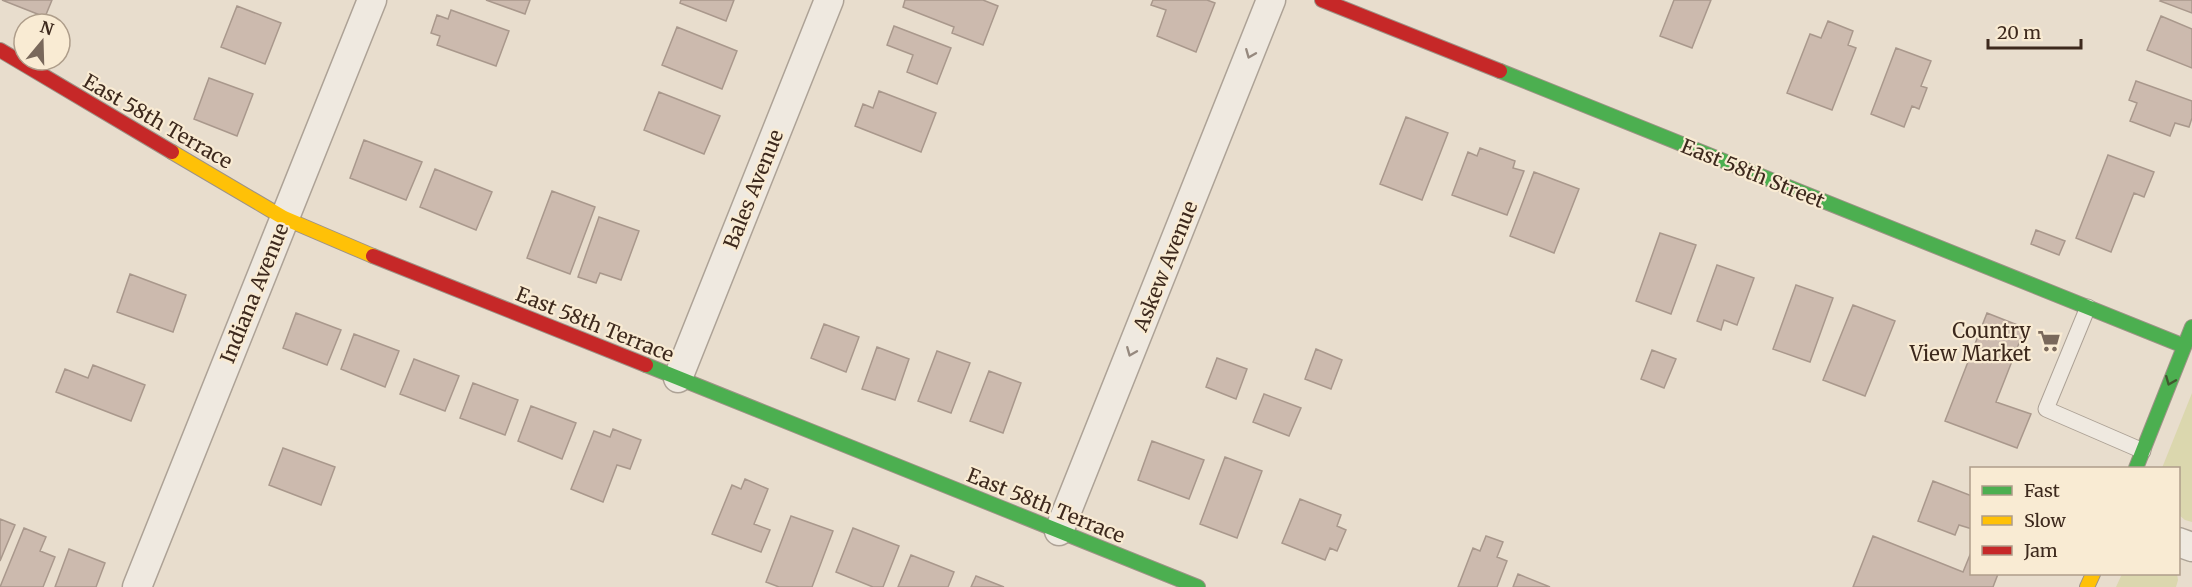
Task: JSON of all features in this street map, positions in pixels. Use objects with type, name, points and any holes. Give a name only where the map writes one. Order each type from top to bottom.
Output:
[{"type":"street","name":"Indiana Avenue","points":[[137,587],[372,0]]},
{"type":"street","name":"Bales Avenue","points":[[678,378],[829,0]]},
{"type":"street","name":"Askew Avenue","points":[[1059,531],[1271,0]]},
{"type":"street","name":"East 58th Street","points":[[1322,0],[2184,346]]},
{"type":"street","name":"East 58th Terrace","points":[[0,50],[284,218],[319,234],[1198,587]]},
{"type":"street","points":[[2136,467],[2192,327]]},
{"type":"lane","points":[[2088,307],[2046,409],[2143,451]]},
{"type":"shaded area","points":[[2192,393],[2192,522],[2180,516],[2180,467],[2162,467]]},
{"type":"shaded area","points":[[2122,575],[2177,575],[2178,580],[2176,587],[2116,587]]},
{"type":"building","points":[[2,0],[52,0],[47,12],[32,12]]},
{"type":"building","points":[[486,0],[530,0],[525,14]]},
{"type":"building","points":[[681,0],[734,0],[726,21],[680,3]]},
{"type":"building","points":[[905,0],[983,0],[998,6],[983,45],[952,33],[954,27],[903,7]]},
{"type":"building","points":[[1153,0],[1207,0],[1215,3],[1196,52],[1157,36],[1166,10],[1151,5]]},
{"type":"building","points":[[1674,0],[1711,0],[1692,48],[1660,36]]},
{"type":"building","points":[[2161,0],[2192,0],[2192,13],[2160,1]]},
{"type":"building","points":[[237,6],[281,23],[265,64],[221,47]]},
{"type":"building","points":[[451,10],[509,31],[496,66],[437,45],[440,36],[431,33],[437,15],[448,19]]},
{"type":"building","points":[[2161,16],[2192,29],[2192,68],[2147,50]]},
{"type":"building","points":[[1828,21],[1853,31],[1848,45],[1856,48],[1832,110],[1787,93],[1810,34],[1821,38]]},
{"type":"building","points":[[894,26],[951,48],[937,84],[907,72],[913,55],[887,45]]},
{"type":"building","points":[[677,27],[737,51],[722,89],[662,65]]},
{"type":"building","points":[[1896,48],[1931,61],[1921,86],[1927,88],[1919,109],[1912,106],[1904,127],[1871,114]]},
{"type":"building","points":[[209,78],[253,94],[237,136],[194,119]]},
{"type":"building","points":[[2136,81],[2192,101],[2192,118],[2189,127],[2175,123],[2170,136],[2130,121],[2137,103],[2129,100]]},
{"type":"building","points":[[879,91],[936,113],[921,152],[855,126],[863,104],[873,108]]},
{"type":"building","points":[[659,92],[720,116],[704,154],[644,130]]},
{"type":"building","points":[[1406,117],[1448,133],[1422,200],[1380,184]]},
{"type":"building","points":[[364,140],[422,162],[406,200],[350,178]]},
{"type":"building","points":[[1480,148],[1515,161],[1513,168],[1524,171],[1507,215],[1452,195],[1468,152],[1477,156]]},
{"type":"building","points":[[2108,155],[2154,172],[2144,197],[2134,193],[2111,252],[2076,238]]},
{"type":"building","points":[[435,169],[492,192],[476,230],[420,207]]},
{"type":"building","points":[[1534,172],[1579,189],[1554,253],[1510,236]]},
{"type":"building","points":[[552,191],[595,207],[570,274],[527,258]]},
{"type":"building","points":[[599,217],[639,231],[621,280],[600,273],[596,283],[578,277]]},
{"type":"building","points":[[2036,230],[2065,241],[2059,255],[2031,244]]},
{"type":"building","points":[[1660,233],[1696,245],[1671,314],[1636,301]]},
{"type":"building","points":[[1717,265],[1754,278],[1737,325],[1724,320],[1721,330],[1697,321]]},
{"type":"building","points":[[130,274],[186,295],[173,332],[117,312]]},
{"type":"building","points":[[1796,285],[1833,298],[1810,362],[1773,349]]},
{"type":"building","points":[[1853,305],[1895,321],[1865,396],[1823,380]]},
{"type":"building","points":[[296,313],[341,330],[327,365],[283,348]]},
{"type":"building","points":[[1987,313],[2025,328],[1996,402],[2031,414],[2017,448],[1945,421]]},
{"type":"building","points":[[824,324],[859,337],[846,372],[811,358]]},
{"type":"building","points":[[354,334],[399,351],[385,387],[341,369]]},
{"type":"building","points":[[877,347],[909,359],[895,400],[862,389]]},
{"type":"building","points":[[1316,349],[1342,360],[1331,389],[1305,379]]},
{"type":"building","points":[[1652,350],[1676,359],[1664,388],[1641,379]]},
{"type":"building","points":[[937,351],[970,363],[951,413],[918,401]]},
{"type":"building","points":[[1217,358],[1247,369],[1236,399],[1206,387]]},
{"type":"building","points":[[414,359],[459,376],[445,411],[400,394]]},
{"type":"building","points":[[93,365],[145,385],[131,421],[56,392],[65,369],[88,378]]},
{"type":"building","points":[[989,371],[1021,383],[1003,433],[970,421]]},
{"type":"building","points":[[473,383],[518,400],[505,435],[460,418]]},
{"type":"building","points":[[1264,394],[1301,408],[1289,436],[1253,422]]},
{"type":"building","points":[[531,406],[576,423],[562,459],[518,441]]},
{"type":"building","points":[[613,429],[641,440],[630,469],[617,465],[603,502],[571,489],[594,431],[610,437]]},
{"type":"building","points":[[1152,441],[1204,460],[1189,499],[1138,480]]},
{"type":"building","points":[[283,448],[335,467],[321,505],[269,485]]},
{"type":"building","points":[[1225,457],[1262,471],[1237,538],[1200,524]]},
{"type":"building","points":[[745,479],[768,489],[754,524],[770,530],[761,552],[712,534],[732,485],[741,489]]},
{"type":"building","points":[[1933,481],[1970,495],[1970,528],[1959,525],[1955,535],[1918,521]]},
{"type":"building","points":[[1300,499],[1341,515],[1337,526],[1346,530],[1337,551],[1330,548],[1325,560],[1282,543]]},
{"type":"building","points":[[791,516],[833,531],[812,587],[779,587],[766,582]]},
{"type":"building","points":[[0,519],[15,525],[0,561]]},
{"type":"building","points":[[24,528],[46,537],[40,551],[55,557],[43,587],[0,587]]},
{"type":"building","points":[[853,528],[899,546],[883,587],[873,587],[836,572]]},
{"type":"building","points":[[1486,536],[1503,542],[1497,557],[1507,561],[1497,587],[1458,587],[1473,548],[1480,551]]},
{"type":"building","points":[[1873,536],[1963,572],[1970,555],[1970,575],[1998,575],[1993,587],[1853,587]]},
{"type":"building","points":[[69,549],[105,563],[96,587],[55,587]]},
{"type":"building","points":[[911,555],[954,572],[948,587],[898,587]]},
{"type":"building","points":[[1518,574],[1550,587],[1513,587]]},
{"type":"building","points":[[976,576],[1004,587],[971,587]]},
{"type":"traffic: fast","points":[[1500,71],[2184,346]]},
{"type":"traffic: fast","points":[[2136,467],[2192,327]]},
{"type":"traffic: fast","points":[[646,365],[1198,587]]},
{"type":"traffic: slow","points":[[172,152],[284,218],[373,256]]},
{"type":"traffic: slow","points":[[2087,587],[2093,575]]},
{"type":"traffic: jam","points":[[1322,0],[1500,71]]},
{"type":"traffic: jam","points":[[0,50],[172,152]]},
{"type":"traffic: jam","points":[[373,256],[646,365]]},
{"type":"place","name":"Country View Market","points":[[2049,341]]}]
